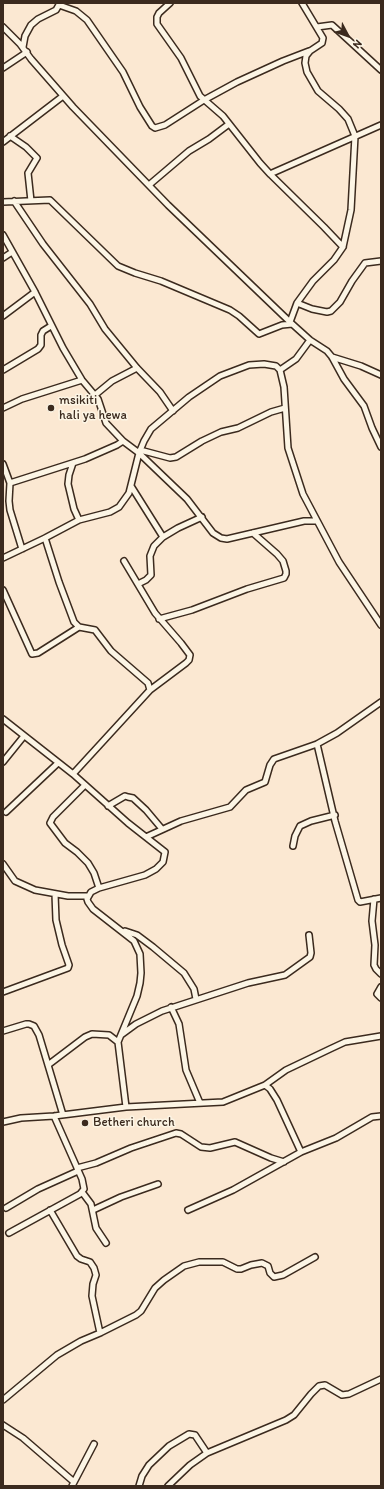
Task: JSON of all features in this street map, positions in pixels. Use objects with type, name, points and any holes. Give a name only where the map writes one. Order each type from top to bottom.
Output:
[{"type":"street","points":[[170,3],[159,13],[156,24],[180,58],[191,76],[198,92],[204,100],[218,110],[270,174],[343,247]]},
{"type":"street","points":[[23,47],[25,36],[31,25],[38,19],[56,10],[60,4],[76,11],[90,25],[123,72],[140,107],[152,126],[155,128],[165,125],[236,82],[283,61],[310,51],[320,45],[323,40],[318,27],[302,3]]},
{"type":"street","points":[[318,27],[332,25],[381,70]]},
{"type":"street","points":[[3,27],[23,47],[31,59],[63,96],[149,186],[291,323],[310,340],[327,351],[344,379],[364,406],[381,447]]},
{"type":"street","points":[[291,323],[297,303],[313,281],[343,247],[351,210],[356,136],[348,119],[318,91],[307,72],[306,58],[310,51]]},
{"type":"street","points":[[3,68],[27,52]]},
{"type":"street","points":[[3,142],[63,96]]},
{"type":"street","points":[[149,186],[189,151],[209,139],[229,124]]},
{"type":"street","points":[[270,174],[381,124]]},
{"type":"street","points":[[10,136],[26,147],[37,158],[28,173],[31,201]]},
{"type":"street","points":[[3,202],[50,200],[118,266],[161,281],[230,310],[257,332],[262,333],[291,323]]},
{"type":"street","points":[[14,202],[43,244],[90,304],[105,329],[137,368],[160,392],[173,411]]},
{"type":"street","points":[[3,235],[35,292],[51,326],[82,380],[95,395],[106,423],[123,441],[140,451],[187,499],[213,533],[222,538],[233,538],[304,521],[318,521]]},
{"type":"street","points":[[3,258],[12,252]]},
{"type":"street","points":[[297,303],[312,309],[331,311],[340,302],[352,281],[365,263],[381,261]]},
{"type":"street","points":[[3,316],[35,292]]},
{"type":"street","points":[[3,370],[38,349],[41,345],[41,335],[51,326]]},
{"type":"street","points":[[280,370],[296,359],[310,340]]},
{"type":"street","points":[[332,357],[361,366],[381,375]]},
{"type":"street","points":[[3,558],[79,520],[110,512],[118,507],[127,497],[140,451],[151,429],[210,381],[228,372],[249,365],[264,364],[276,366],[280,370],[284,387],[286,437],[293,466],[303,494],[339,562],[381,625]]},
{"type":"street","points":[[95,395],[112,381],[137,368]]},
{"type":"street","points":[[3,408],[82,380]]},
{"type":"street","points":[[140,451],[170,458],[176,457],[202,441],[221,432],[238,428],[271,412],[286,408]]},
{"type":"street","points":[[10,484],[85,459],[123,441]]},
{"type":"street","points":[[73,463],[68,484],[74,509],[79,520]]},
{"type":"street","points":[[3,464],[10,484],[10,510],[22,549]]},
{"type":"street","points":[[130,486],[163,537]]},
{"type":"street","points":[[138,584],[146,580],[151,575],[151,552],[163,537],[202,517]]},
{"type":"street","points":[[159,619],[192,610],[247,589],[284,578],[286,571],[283,561],[273,550],[253,534]]},
{"type":"street","points":[[45,538],[67,607],[74,622],[79,627],[95,630],[111,651],[148,683],[150,690]]},
{"type":"street","points":[[73,774],[150,690],[186,663],[190,657],[185,648],[159,619],[124,561]]},
{"type":"street","points":[[3,590],[32,654],[49,646],[79,627]]},
{"type":"street","points":[[146,837],[181,821],[230,807],[246,790],[265,782],[270,765],[274,758],[317,744],[337,733],[381,702]]},
{"type":"street","points":[[3,719],[73,774],[108,806],[165,852],[164,860],[156,869],[145,875],[99,888],[91,892],[88,896],[88,902],[93,909],[122,930],[136,944],[140,954],[141,973],[137,996],[118,1042],[126,1107]]},
{"type":"street","points":[[3,762],[24,736]]},
{"type":"street","points":[[317,744],[358,900],[360,902],[381,898]]},
{"type":"street","points":[[6,812],[58,763]]},
{"type":"street","points":[[85,785],[53,817],[50,823],[65,843],[88,863],[94,873],[99,888]]},
{"type":"street","points":[[108,806],[121,798],[128,796],[146,810],[162,829]]},
{"type":"street","points":[[293,846],[294,836],[300,826],[310,821],[335,815]]},
{"type":"street","points":[[3,864],[18,883],[35,890],[68,896],[88,896]]},
{"type":"street","points":[[3,992],[68,968],[69,965],[56,920],[55,894]]},
{"type":"street","points":[[374,899],[372,921],[375,945],[374,965],[381,974]]},
{"type":"street","points":[[122,930],[136,935],[184,973],[189,980],[196,999]]},
{"type":"street","points":[[121,1035],[136,1024],[171,1007],[248,983],[285,975],[310,957],[309,935]]},
{"type":"street","points":[[381,987],[378,994],[381,998]]},
{"type":"street","points":[[171,1007],[179,1024],[186,1070],[200,1103]]},
{"type":"street","points":[[3,1031],[26,1024],[32,1024],[39,1035],[63,1115]]},
{"type":"street","points":[[48,1065],[85,1037],[92,1034],[109,1035],[118,1042]]},
{"type":"street","points":[[3,1122],[21,1118],[54,1116],[126,1107],[223,1102],[265,1085],[286,1070],[345,1042],[381,1036]]},
{"type":"street","points":[[265,1085],[270,1089],[277,1100],[301,1152]]},
{"type":"street","points":[[8,1233],[82,1192],[84,1186],[78,1169],[54,1116]]},
{"type":"street","points":[[188,1210],[233,1190],[301,1152],[336,1138],[372,1117],[381,1116]]},
{"type":"street","points":[[6,1208],[38,1189],[78,1169],[131,1148],[176,1133],[181,1134],[201,1147],[210,1148],[235,1142],[284,1162]]},
{"type":"street","points":[[93,1210],[121,1197],[158,1184]]},
{"type":"street","points":[[82,1192],[90,1201],[96,1228],[106,1243]]},
{"type":"street","points":[[50,1210],[77,1256],[90,1262],[94,1268],[96,1275],[93,1284],[92,1296],[100,1333]]},
{"type":"street","points":[[3,1400],[57,1355],[81,1341],[136,1315],[141,1311],[155,1288],[184,1266],[199,1262],[223,1262],[237,1269],[241,1269],[262,1263],[268,1266],[270,1273],[274,1277],[283,1275],[316,1257]]},
{"type":"street","points":[[168,1486],[190,1465],[206,1453],[286,1420],[294,1414],[319,1386],[325,1385],[342,1395],[349,1394],[381,1379]]},
{"type":"street","points":[[3,1424],[23,1438],[73,1484],[94,1444]]},
{"type":"street","points":[[139,1486],[142,1476],[149,1465],[169,1446],[189,1434],[195,1435],[206,1453]]},
{"type":"place","name":"msikiti hali ya hewa","points":[[51,408]]},
{"type":"place","name":"Betheri church","points":[[85,1123]]}]
